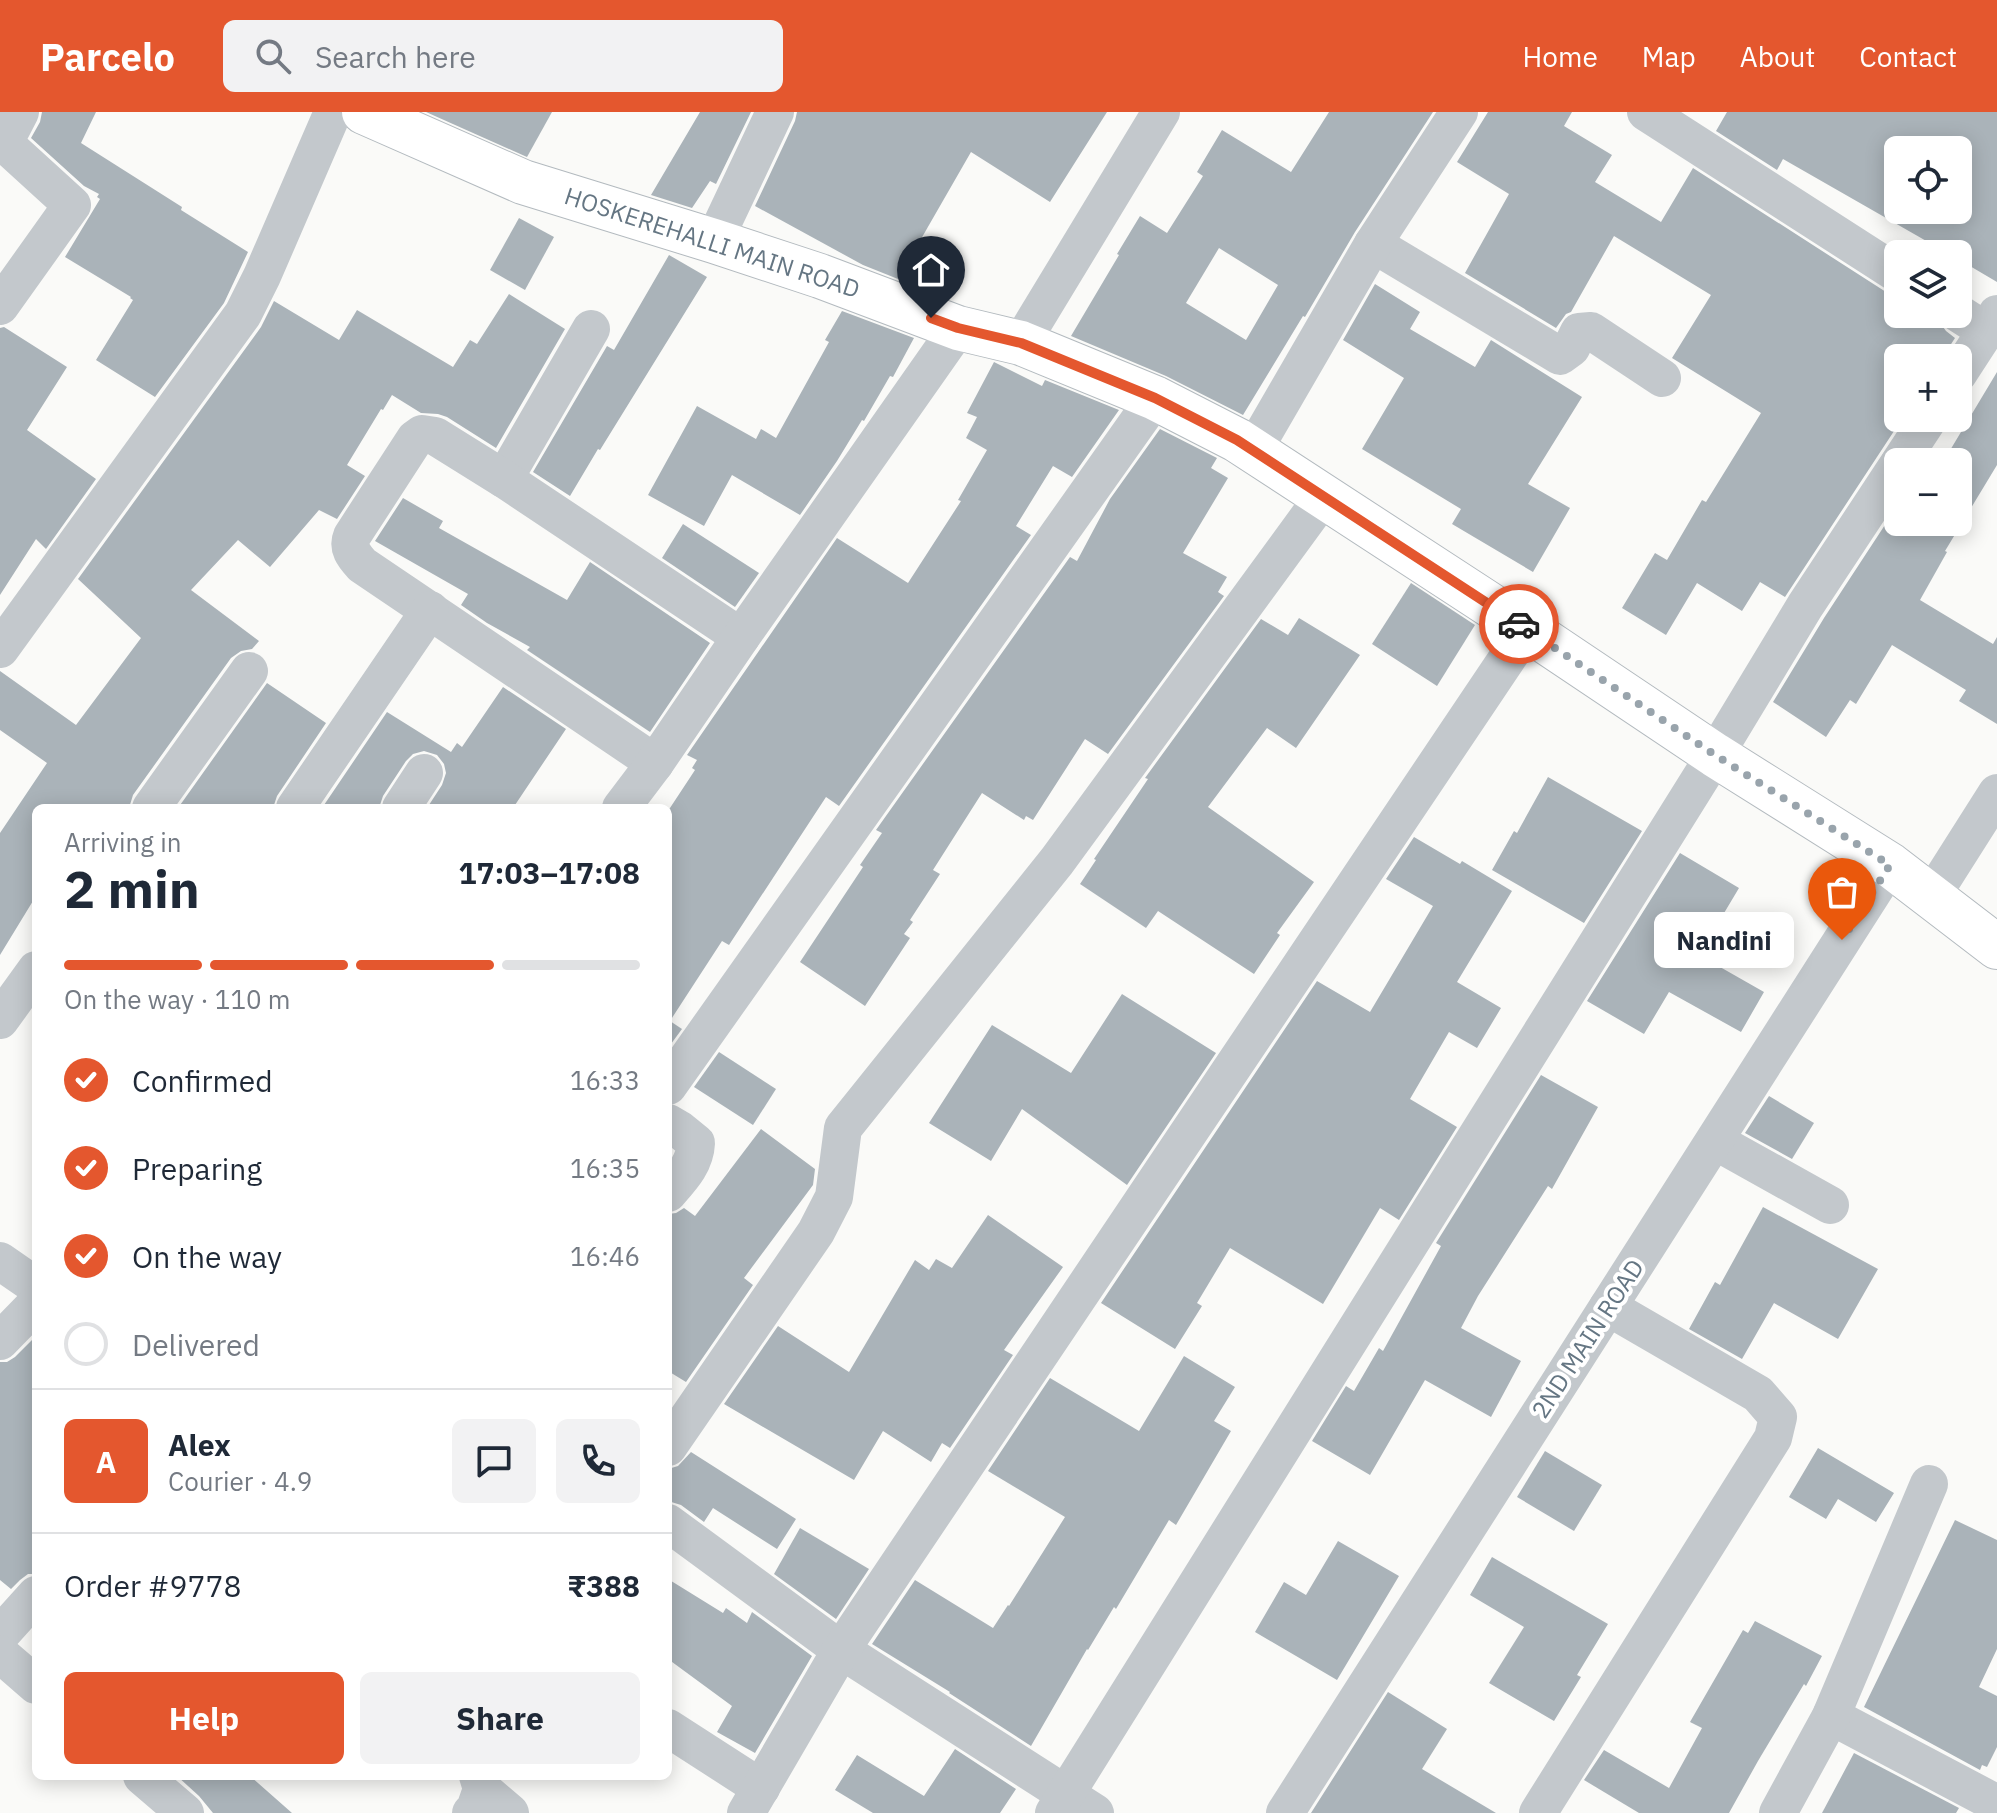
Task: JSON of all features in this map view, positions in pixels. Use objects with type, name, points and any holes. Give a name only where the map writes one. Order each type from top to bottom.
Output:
[{"type":"street","points":[[0,306],[72,205],[4,143],[20,112]]},
{"type":"street","points":[[0,649],[243,314],[333,112]]},
{"type":"street","name":"HOSKEREHALLI MAIN ROAD","points":[[364,112],[523,182],[820,276],[958,328],[1021,343],[1155,398],[1237,440],[1715,755],[1890,865],[1997,947]]},
{"type":"street","points":[[714,241],[775,112]]},
{"type":"street","points":[[1021,343],[1161,112]]},
{"type":"street","points":[[1253,451],[1373,244],[1459,112]]},
{"type":"street","points":[[1646,112],[1884,265]]},
{"type":"street","points":[[1373,244],[1560,356],[1571,348],[1579,332],[1591,331],[1662,378]]},
{"type":"street","points":[[1970,344],[1980,319]]},
{"type":"street","points":[[624,804],[958,328]]},
{"type":"street","points":[[504,479],[591,329]]},
{"type":"street","points":[[672,1080],[1155,398]]},
{"type":"street","points":[[655,763],[362,565],[351,550],[352,536],[415,439],[422,434],[435,436],[741,637]]},
{"type":"street","points":[[672,1526],[841,1650],[1072,1807],[1805,606],[1884,487]]},
{"type":"street","points":[[672,1441],[816,1232],[834,1197],[843,1128],[1057,861],[1324,496]]},
{"type":"street","points":[[298,804],[430,610]]},
{"type":"street","points":[[672,1731],[753,1800],[841,1650],[1527,629]]},
{"type":"street","points":[[154,804],[249,671]]},
{"type":"street","points":[[404,804],[424,773]]},
{"type":"street","points":[[1931,897],[1997,793]]},
{"type":"street","name":"2ND MAIN ROAD","points":[[1285,1813],[1890,865]]},
{"type":"street","points":[[0,1020],[32,976]]},
{"type":"street","points":[[672,1125],[696,1143],[695,1155],[672,1188]]},
{"type":"street","points":[[1715,1141],[1830,1205]]},
{"type":"street","points":[[0,1261],[32,1283]]},
{"type":"street","points":[[1538,1813],[1773,1438],[1778,1417],[1758,1394],[1608,1307]]},
{"type":"street","points":[[0,1341],[32,1308]]},
{"type":"street","points":[[1778,1813],[1831,1716],[1929,1484]]},
{"type":"street","points":[[0,1635],[32,1599]]},
{"type":"street","points":[[0,1654],[32,1682]]},
{"type":"street","points":[[1831,1716],[1988,1799]]},
{"type":"street","points":[[147,1780],[185,1813]]},
{"type":"building","points":[[42,112],[96,112],[81,143],[248,252],[224,303],[155,397],[96,360],[133,300],[65,257],[100,199],[97,197],[99,194],[84,186],[31,138]]},
{"type":"building","points":[[426,112],[552,112],[527,157]]},
{"type":"building","points":[[700,112],[751,112],[716,184],[710,181],[692,208],[651,195]]},
{"type":"building","points":[[797,112],[1107,112],[1050,202],[971,152],[898,279],[863,265],[755,206]]},
{"type":"building","points":[[1329,112],[1433,112],[1243,415],[1166,376],[1071,336],[1140,216],[1167,233],[1203,176],[1197,172],[1222,130],[1291,172]],"holes":[[[1219,248],[1278,285],[1246,340],[1186,303]]]},
{"type":"building","points":[[1488,112],[1572,112],[1564,126],[1612,155],[1595,182],[1661,222],[1693,168],[1884,291],[1884,328],[1944,328],[1955,338],[1951,344],[1884,344],[1884,432],[1893,432],[1785,597],[1760,582],[1742,611],[1697,583],[1666,635],[1622,608],[1655,553],[1667,560],[1702,500],[1706,502],[1761,413],[1672,358],[1711,295],[1614,236],[1571,312],[1556,328],[1465,273],[1509,194],[1457,162]]},
{"type":"building","points":[[1727,112],[1997,112],[1997,282],[1972,267],[1972,240],[1925,240],[1897,224],[1972,224],[1972,136],[1884,136],[1884,217],[1783,159],[1777,170],[1716,131]]},
{"type":"building","points":[[519,218],[554,237],[525,290],[490,270]]},
{"type":"building","points":[[669,255],[707,277],[570,496],[533,472],[607,346],[614,350]]},
{"type":"building","points":[[1375,284],[1420,312],[1410,329],[1475,367],[1491,340],[1582,397],[1528,484],[1570,508],[1533,572],[1452,524],[1461,509],[1362,449],[1404,378],[1343,340]]},
{"type":"building","points":[[509,294],[565,329],[496,448],[447,417],[421,413],[392,395],[347,465],[365,476],[337,519],[319,510],[270,567],[238,540],[191,590],[259,641],[252,649],[241,651],[231,658],[133,795],[130,804],[32,804],[32,903],[0,955],[0,833],[47,763],[0,730],[0,671],[76,725],[141,638],[78,579],[261,327],[274,301],[339,340],[357,310],[453,367],[470,340],[477,344]]},
{"type":"building","points":[[842,311],[914,338],[893,377],[890,376],[864,421],[800,515],[732,475],[704,526],[648,495],[697,406],[756,439],[761,429],[776,438],[829,342],[825,340]]},
{"type":"building","points":[[4,327],[67,367],[27,430],[96,479],[46,549],[36,539],[0,595],[0,328]]},
{"type":"building","points":[[994,362],[1042,386],[1045,380],[1119,410],[1072,477],[1053,466],[1016,526],[1031,535],[839,806],[826,797],[729,945],[722,941],[672,1018],[672,805],[695,770],[692,768],[697,760],[687,755],[837,538],[908,583],[961,501],[958,500],[987,450],[966,438],[977,417],[967,413]]},
{"type":"building","points":[[1997,372],[1997,465],[1972,506],[1972,448],[1951,448],[1961,432],[1972,432],[1972,414]]},
{"type":"building","points":[[1160,429],[1217,458],[1211,468],[1228,478],[1183,553],[1227,577],[1218,592],[1224,596],[1108,754],[1085,739],[1033,820],[1026,816],[1024,820],[982,793],[933,870],[940,874],[910,920],[913,922],[904,934],[910,938],[865,1006],[800,962],[863,867],[860,865],[882,833],[876,830],[1070,557],[1077,561],[1110,499]]},
{"type":"building","points":[[403,498],[443,521],[439,528],[567,600],[590,562],[710,643],[650,732],[527,650],[530,647],[461,605],[468,594],[375,541]]},
{"type":"building","points":[[683,524],[759,573],[735,607],[662,558]]},
{"type":"building","points":[[1884,526],[1884,536],[1954,536],[1920,600],[1993,644],[1997,637],[1997,724],[1959,701],[1966,690],[1892,645],[1856,704],[1850,700],[1826,737],[1773,702]]},
{"type":"building","points":[[1411,583],[1475,625],[1437,686],[1372,644]]},
{"type":"building","points":[[1299,618],[1360,655],[1296,748],[1267,728],[1208,807],[1314,882],[1277,933],[1280,935],[1254,974],[1158,911],[1146,928],[1080,884],[1148,779],[1145,778],[1261,619],[1288,635]]},
{"type":"building","points":[[267,683],[326,723],[274,804],[181,804]]},
{"type":"building","points":[[503,687],[566,729],[516,804],[430,804],[446,773],[437,755],[424,751],[413,754],[406,761],[380,804],[325,804],[387,712],[451,752],[457,743],[462,747]]},
{"type":"building","points":[[1548,777],[1642,831],[1584,923],[1492,870]]},
{"type":"building","points":[[1414,837],[1512,891],[1457,982],[1501,1008],[1477,1048],[1449,1032],[1410,1099],[1457,1127],[1399,1220],[1380,1208],[1323,1304],[1230,1248],[1197,1303],[1202,1306],[1175,1349],[1101,1303],[1317,981],[1370,1012],[1433,906],[1386,879]]},
{"type":"building","points":[[1680,853],[1739,888],[1699,955],[1764,992],[1741,1032],[1669,992],[1644,1034],[1587,1001]]},
{"type":"building","points":[[1122,994],[1216,1053],[1127,1185],[1022,1109],[991,1161],[929,1123],[992,1025],[1071,1073]]},
{"type":"building","points":[[672,1022],[682,1029],[672,1043]]},
{"type":"building","points":[[719,1052],[776,1089],[753,1125],[694,1087]]},
{"type":"building","points":[[1541,1075],[1598,1107],[1552,1189],[1548,1186],[1461,1328],[1521,1361],[1491,1417],[1425,1380],[1370,1475],[1312,1441],[1346,1386],[1354,1391],[1379,1348],[1383,1351],[1441,1246],[1436,1243]]},
{"type":"building","points":[[1769,1096],[1814,1123],[1792,1159],[1745,1133]]},
{"type":"building","points":[[761,1129],[815,1169],[813,1185],[744,1278],[753,1285],[686,1382],[672,1373],[672,1214],[684,1208],[695,1216]]},
{"type":"building","points":[[1763,1207],[1878,1269],[1838,1339],[1774,1303],[1742,1359],[1689,1329],[1715,1282],[1720,1285]]},
{"type":"building","points":[[988,1215],[1063,1267],[1004,1350],[1013,1355],[950,1448],[942,1443],[931,1462],[883,1431],[854,1480],[724,1404],[778,1326],[849,1372],[915,1260],[929,1270],[936,1259],[952,1268]]},
{"type":"building","points":[[32,1340],[32,1574],[11,1589],[0,1580],[0,1362],[15,1357]]},
{"type":"building","points":[[1184,1356],[1235,1387],[1214,1421],[1231,1431],[1176,1525],[1169,1520],[1116,1609],[1114,1607],[1087,1649],[1031,1746],[872,1644],[915,1580],[993,1628],[1009,1606],[1065,1517],[988,1471],[1050,1378],[1139,1431]]},
{"type":"building","points":[[1818,1448],[1894,1493],[1876,1522],[1838,1499],[1826,1519],[1789,1497]]},
{"type":"building","points":[[1545,1451],[1602,1485],[1574,1531],[1517,1497]]},
{"type":"building","points":[[691,1452],[796,1519],[777,1549],[713,1508],[704,1522],[672,1502],[672,1468],[678,1466]]},
{"type":"building","points":[[1955,1520],[1997,1540],[1997,1649],[1979,1687],[1997,1696],[1997,1747],[1987,1767],[1982,1765],[1980,1770],[1864,1707]]},
{"type":"building","points":[[800,1528],[869,1569],[836,1619],[774,1574]]},
{"type":"building","points":[[1338,1541],[1399,1576],[1337,1680],[1255,1632],[1284,1582],[1306,1595]]},
{"type":"building","points":[[1492,1557],[1608,1624],[1554,1721],[1489,1683],[1524,1627],[1470,1595]]},
{"type":"building","points":[[672,1581],[723,1613],[726,1608],[747,1623],[752,1612],[812,1656],[755,1753],[717,1732],[732,1706],[672,1662]]},
{"type":"building","points":[[1755,1621],[1822,1656],[1729,1813],[1639,1813],[1584,1780],[1604,1750],[1669,1788],[1702,1728],[1690,1722],[1743,1630],[1748,1633]]},
{"type":"building","points":[[1388,1692],[1447,1729],[1422,1769],[1496,1813],[1311,1813]]},
{"type":"building","points":[[955,1749],[1016,1789],[1000,1813],[873,1813],[835,1790],[857,1755],[924,1796]]},
{"type":"building","points":[[1854,1753],[1959,1808],[1956,1813],[1822,1813]]},
{"type":"building","points":[[181,1780],[255,1780],[292,1813],[213,1813]]},
{"type":"way so far","points":[[1519,624],[1715,755],[1890,865],[1842,940]]},
{"type":"place","name":"Nandini","points":[[1842,940]]},
{"type":"route","points":[[931,318],[958,328],[1021,343],[1155,398],[1237,440],[1519,624]]}]
